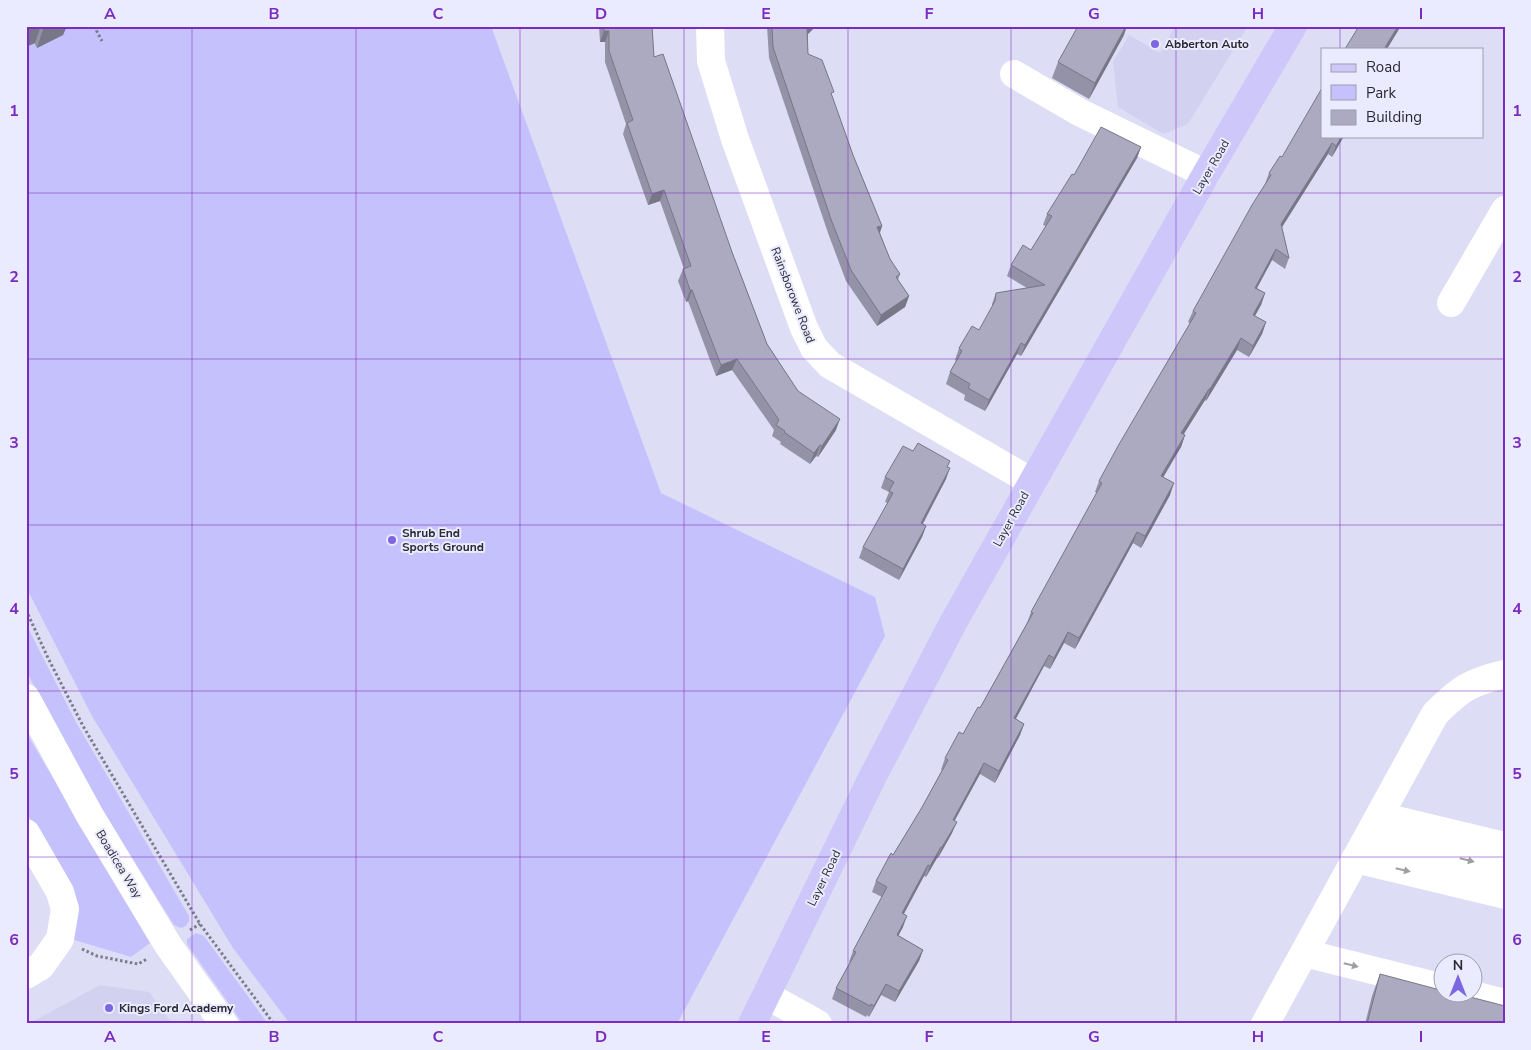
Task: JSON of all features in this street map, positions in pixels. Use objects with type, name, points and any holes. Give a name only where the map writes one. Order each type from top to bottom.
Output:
[{"type":"main road","name":"Layer Road","points":[[752,1024],[872,778],[928,671],[1206,174],[1293,26]]},
{"type":"street","name":"Rainsborowe Road","points":[[710,26],[711,61],[735,139],[804,328],[814,348],[830,365],[1032,482]]},
{"type":"street","points":[[1014,74],[1080,112],[1206,174]]},
{"type":"street","points":[[1451,303],[1505,210]]},
{"type":"street","points":[[1265,1024],[1435,714],[1456,693],[1480,680],[1505,674]]},
{"type":"street","name":"Boadicea Way","points":[[26,698],[89,814],[168,945],[224,1024]]},
{"type":"street","points":[[1379,817],[1505,827]]},
{"type":"street","points":[[1379,817],[1505,846]]},
{"type":"street","points":[[1379,817],[1504,889]]},
{"type":"street","points":[[26,832],[60,892],[65,909],[60,939],[41,966],[26,975]]},
{"type":"street","points":[[1355,859],[1504,889]]},
{"type":"street","points":[[1304,953],[1434,986]]},
{"type":"street","points":[[766,995],[818,1024]]},
{"type":"street","points":[[1484,998],[1505,1003]]},
{"type":"path","points":[[94,26],[102,41]]},
{"type":"path","points":[[26,610],[83,726],[200,924],[274,1024]]},
{"type":"path","points":[[60,939],[97,956],[138,964],[200,924]]},
{"type":"shaded area","points":[[1175,26],[1248,26],[1188,124],[1163,134],[1118,107],[1113,62],[1129,35],[1160,53]]},
{"type":"shaded area","name":"Kings Ford Academy","points":[[100,985],[149,992],[172,1024],[28,1024]]},
{"type":"green space","name":"Shrub End Sports Ground","points":[[26,26],[491,26],[661,493],[875,597],[885,636],[677,1024],[290,1024],[233,948],[92,716],[26,587]]},
{"type":"green space","points":[[26,624],[77,724],[189,916],[186,926],[181,928],[174,925],[102,810],[47,712],[26,670]]},
{"type":"green space","points":[[26,732],[150,943],[131,957],[71,939],[69,886],[26,812]]},
{"type":"green space","points":[[196,933],[204,936],[268,1024],[243,1024],[187,944],[187,939]]},
{"type":"building","points":[[603,26],[652,26],[654,57],[663,54],[732,252],[767,344],[798,391],[840,419],[822,446],[820,445],[814,453],[776,425],[779,420],[737,359],[721,365],[683,269],[691,266],[664,190],[652,194],[627,123],[633,120],[609,51],[609,31],[604,31]]},
{"type":"building","points":[[772,26],[809,26],[807,28],[808,54],[822,60],[834,92],[831,93],[853,155],[882,226],[877,227],[890,259],[900,274],[896,277],[909,296],[881,315],[851,270],[832,222],[773,47]]},
{"type":"building","points":[[1078,26],[1126,26],[1095,83],[1058,62]]},
{"type":"building","points":[[1359,26],[1398,26],[1385,48],[1346,48]]},
{"type":"building","points":[[1321,90],[1321,138],[1341,138],[1336,146],[1332,143],[1281,224],[1289,258],[1276,249],[1255,288],[1265,293],[1253,315],[1266,322],[1253,346],[1241,338],[1181,433],[1185,435],[1161,476],[1174,483],[1145,536],[1137,532],[1079,638],[1068,632],[1054,658],[1049,655],[1014,718],[1024,724],[999,771],[984,763],[953,820],[957,822],[930,866],[928,865],[902,913],[907,916],[897,935],[923,950],[899,991],[886,984],[874,1006],[871,1004],[870,1006],[836,988],[856,952],[853,951],[887,887],[876,881],[891,853],[893,855],[921,809],[948,760],[945,758],[959,732],[963,734],[978,707],[980,708],[1102,483],[1099,481],[1118,446],[1196,313],[1193,311],[1252,205],[1271,175],[1269,173],[1280,156],[1282,157]]},
{"type":"building","points":[[1101,127],[1141,147],[1025,345],[1021,343],[989,400],[968,388],[970,384],[950,372],[962,351],[959,348],[972,326],[979,330],[995,301],[996,293],[1045,285],[1011,265],[1023,245],[1031,250],[1052,216],[1047,214],[1072,174],[1074,175]]},
{"type":"building","points":[[918,443],[950,461],[947,467],[950,468],[921,523],[926,526],[903,569],[863,547],[893,493],[889,491],[894,482],[885,477],[903,446],[913,451]]},
{"type":"building","points":[[1380,974],[1434,988],[1434,1002],[1484,1001],[1505,1006],[1505,1024],[1367,1024]]},
{"type":"place","name":"Abberton Auto","points":[[1155,44]]},
{"type":"place","name":"Shrub End Sports Ground","points":[[392,540]]},
{"type":"place","name":"Kings Ford Academy","points":[[109,1008]]}]
